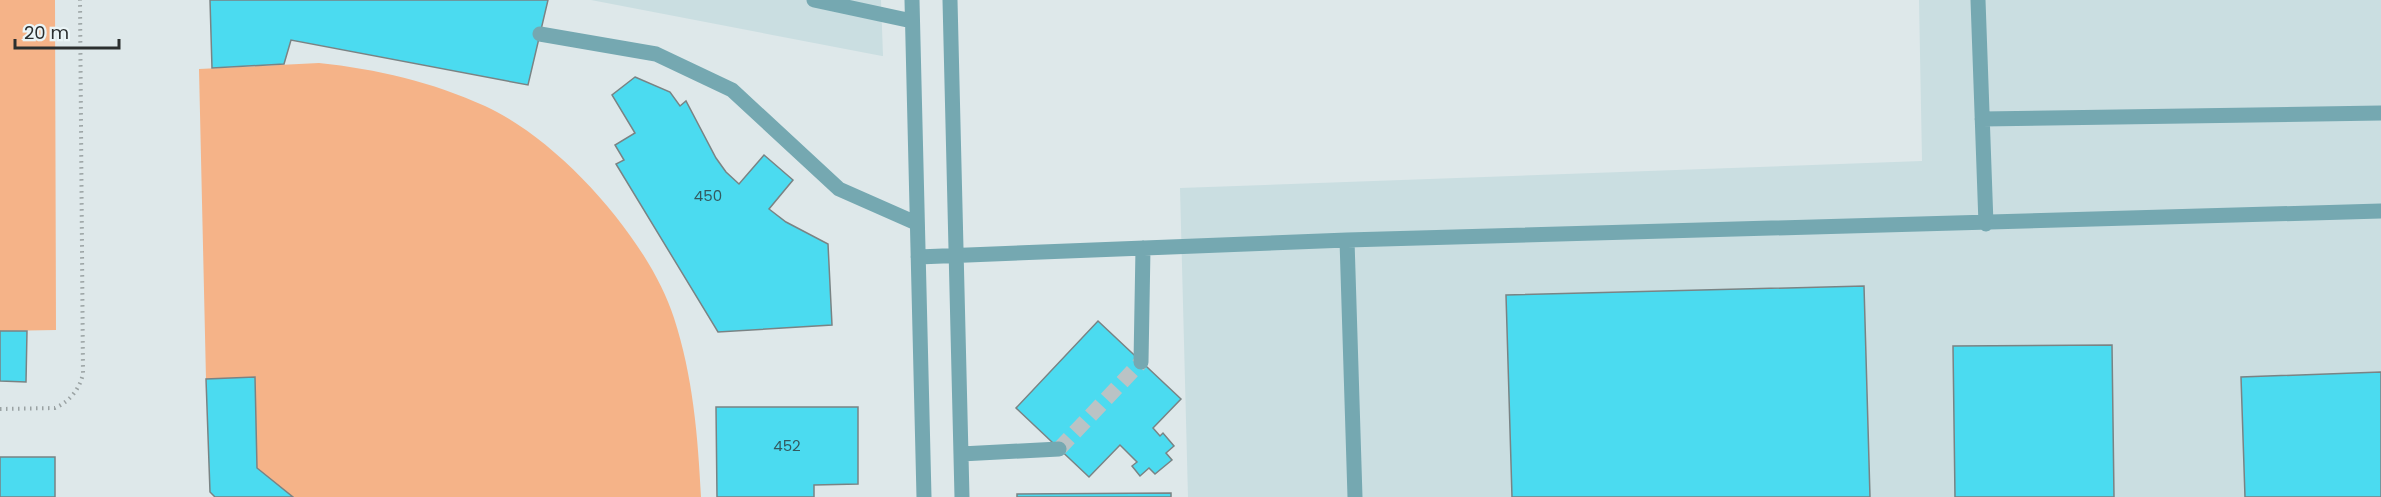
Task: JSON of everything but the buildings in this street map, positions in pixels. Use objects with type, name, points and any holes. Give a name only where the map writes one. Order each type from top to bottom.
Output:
[{"type":"street","points":[[814,0],[912,21]]},
{"type":"street","points":[[912,0],[924,497]]},
{"type":"street","points":[[950,0],[962,497]]},
{"type":"street","points":[[1978,0],[1986,224]]},
{"type":"street","points":[[540,34],[656,54],[732,90],[839,189],[916,223]]},
{"type":"street","points":[[1982,119],[2381,112]]},
{"type":"street","points":[[918,257],[1347,240],[1986,224],[2381,211]]},
{"type":"street","points":[[1347,240],[1355,497]]},
{"type":"street","points":[[1141,362],[1143,248]]},
{"type":"street","points":[[961,454],[1059,449]]},
{"type":"path","points":[[0,409],[55,408],[63,404],[80,386],[82,374],[80,0]]},
{"type":"shaded area","points":[[0,0],[55,0],[56,330],[0,331]]},
{"type":"shaded area","points":[[591,0],[881,0],[883,56],[882,56]]},
{"type":"shaded area","points":[[1919,0],[2381,0],[2381,497],[1188,497],[1180,188],[1922,161]]},
{"type":"shaded area","points":[[319,63],[362,69],[424,83],[485,106],[543,142],[598,196],[623,226],[644,257],[662,288],[674,318],[686,362],[694,407],[701,497],[293,497],[257,468],[255,377],[206,379],[199,69]]},
{"type":"tunnel","points":[[1059,449],[1141,362]]}]
